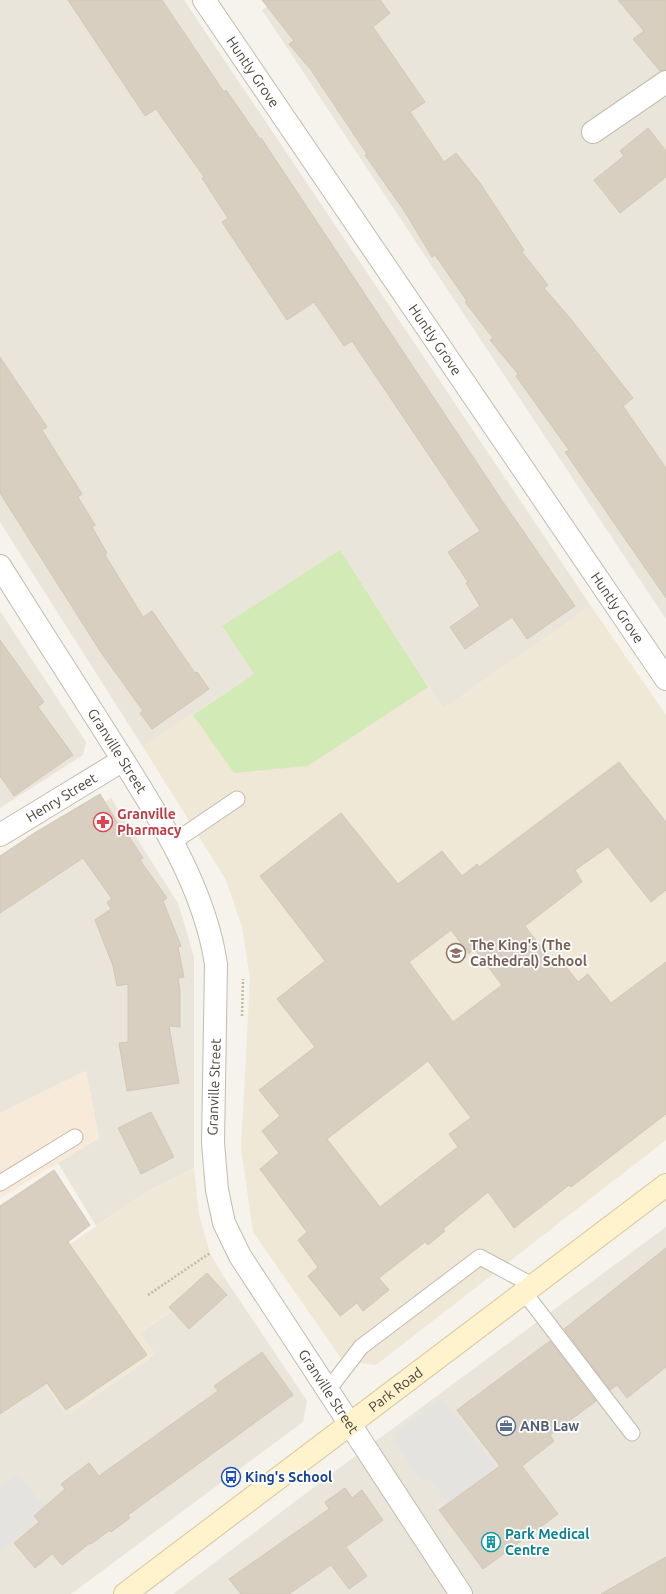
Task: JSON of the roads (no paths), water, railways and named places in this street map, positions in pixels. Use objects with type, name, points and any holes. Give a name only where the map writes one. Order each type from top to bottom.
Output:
[{"type":"street","name":"Huntly Grove","points":[[204,0],[666,679]]},
{"type":"street","points":[[593,132],[666,82]]},
{"type":"street","name":"Granville Street","points":[[0,566],[123,760],[172,843],[205,911],[212,937],[216,964],[213,1143],[217,1190],[224,1222],[240,1256],[461,1594]]},
{"type":"street","name":"Henry Street","points":[[0,835],[123,760]]},
{"type":"street","name":"Park Road","points":[[125,1594],[666,1185]]},
{"type":"lane","points":[[172,843],[237,799]]},
{"type":"lane","points":[[0,1183],[75,1136]]},
{"type":"lane","points":[[328,1390],[361,1347],[480,1257],[528,1289],[632,1433]]},
{"type":"place","name":"Granville Pharmacy","points":[[103,822]]},
{"type":"place","name":"The King's (The Cathedral) School","points":[[456,953]]},
{"type":"place","name":"ANB Law","points":[[506,1426]]},
{"type":"place","name":"King's School","points":[[231,1477]]},
{"type":"place","name":"Park Medical Centre","points":[[491,1542]]}]
